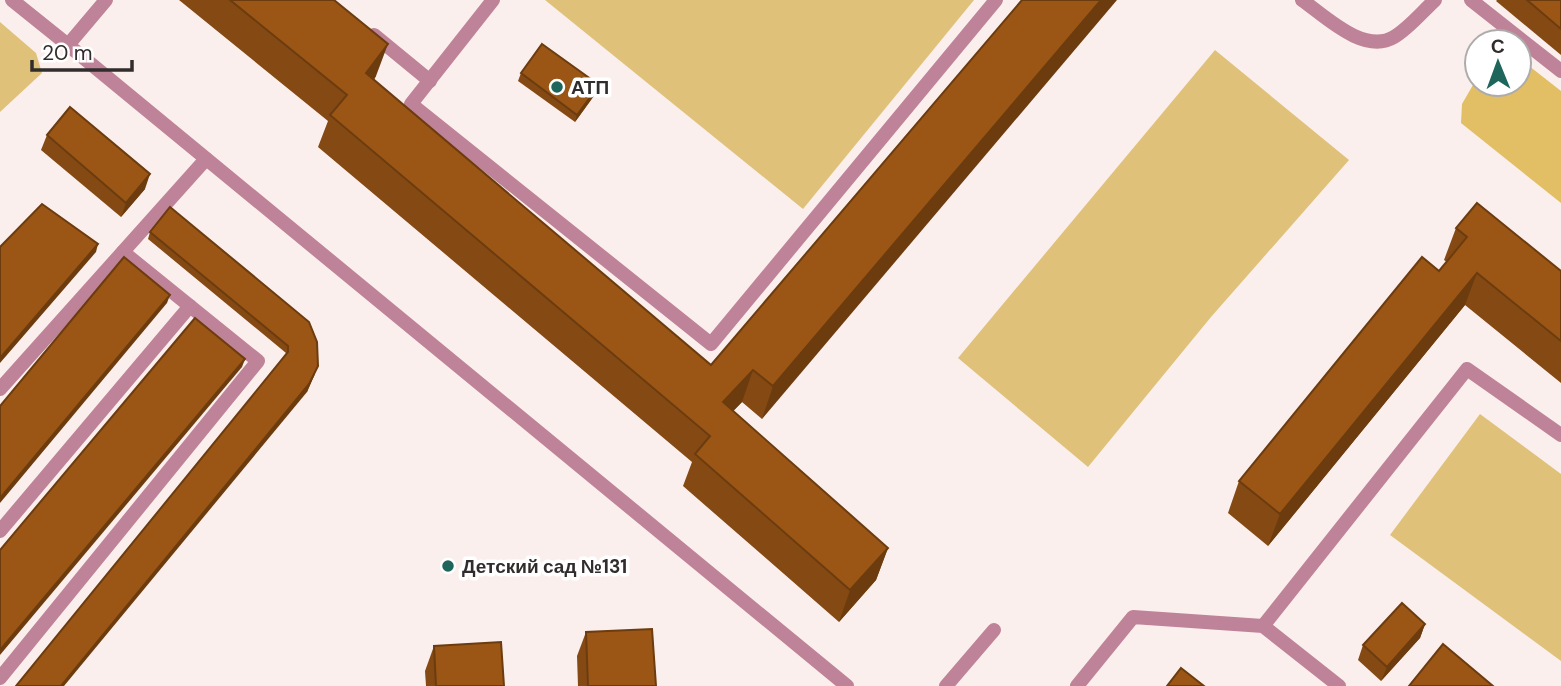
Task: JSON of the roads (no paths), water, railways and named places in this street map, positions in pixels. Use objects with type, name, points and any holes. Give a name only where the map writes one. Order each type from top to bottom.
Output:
[{"type":"lane","points":[[12,0],[847,686]]},
{"type":"lane","points":[[68,45],[106,0]]},
{"type":"lane","points":[[494,0],[411,104],[711,344],[996,0]]},
{"type":"lane","points":[[1302,0],[1354,36],[1376,42],[1393,38],[1435,0]]},
{"type":"lane","points":[[1471,0],[1561,71]]},
{"type":"lane","points":[[361,24],[430,80]]},
{"type":"lane","points":[[0,389],[206,159]]},
{"type":"lane","points":[[0,678],[258,360],[123,252]]},
{"type":"lane","points":[[0,531],[190,306]]},
{"type":"lane","points":[[1264,626],[1467,369],[1561,435]]},
{"type":"lane","points":[[1077,686],[1133,617],[1264,626],[1321,680],[1339,686]]},
{"type":"lane","points":[[946,686],[995,630]]},
{"type":"place","name":"АТП","points":[[557,87]]},
{"type":"place","name":"Детский сад №131","points":[[448,566]]}]
